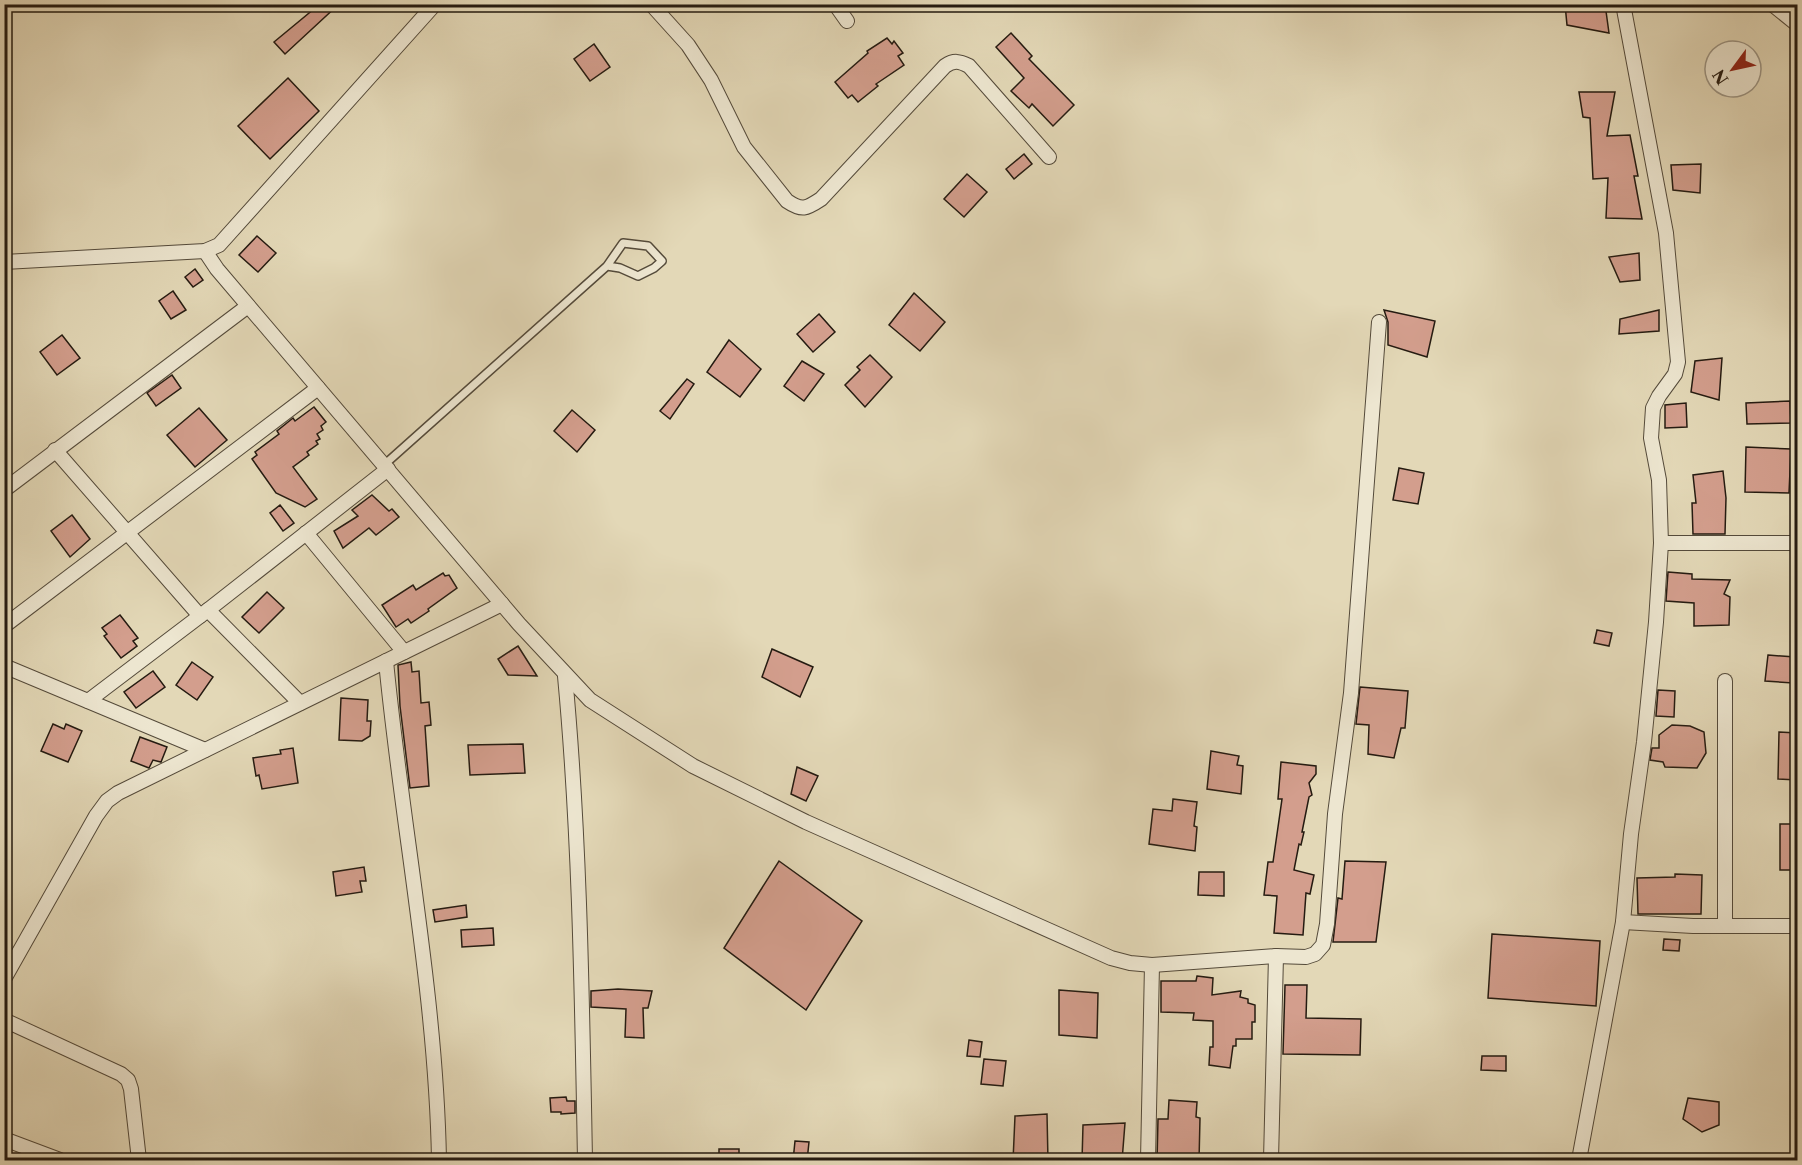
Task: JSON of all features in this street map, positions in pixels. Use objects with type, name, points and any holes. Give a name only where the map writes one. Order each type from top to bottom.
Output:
[{"type":"street","points":[[4,262],[205,251],[219,245],[435,4]]},
{"type":"street","points":[[651,4],[688,45],[711,80],[744,147],[787,201],[796,207],[808,207],[821,198],[945,66],[953,61],[969,66],[1049,158]]},
{"type":"street","points":[[835,4],[848,21]]},
{"type":"street","points":[[1579,1161],[1623,922],[1631,834],[1646,720],[1661,543],[1659,480],[1651,438],[1653,408],[1675,374],[1678,362],[1666,233],[1623,4]]},
{"type":"street","points":[[1772,4],[1797,25]]},
{"type":"street","points":[[205,251],[248,306],[502,604],[565,676],[590,700],[693,766],[806,822],[1111,958],[1152,965],[1276,956],[1306,957],[1315,954],[1323,945],[1327,924],[1335,814],[1351,693],[1379,322]]},
{"type":"street","points":[[4,490],[248,306]]},
{"type":"street","points":[[4,626],[318,388]]},
{"type":"street","points":[[56,450],[127,532],[204,613],[300,703]]},
{"type":"street","points":[[88,701],[306,533],[386,467]]},
{"type":"street","points":[[306,533],[405,652]]},
{"type":"street","points":[[1661,543],[1797,543]]},
{"type":"street","points":[[4,979],[96,816],[107,801],[205,750],[502,604]]},
{"type":"street","points":[[386,661],[393,736],[419,924],[438,1093],[439,1161]]},
{"type":"street","points":[[4,666],[205,750]]},
{"type":"street","points":[[565,676],[575,799],[585,1161]]},
{"type":"street","points":[[1725,681],[1725,926]]},
{"type":"street","points":[[1623,922],[1797,926]]},
{"type":"street","points":[[1271,1161],[1276,956]]},
{"type":"street","points":[[1148,1161],[1152,965]]},
{"type":"street","points":[[4,1020],[121,1074],[128,1080],[139,1161]]},
{"type":"street","points":[[4,1139],[60,1161]]},
{"type":"lane","points":[[386,467],[607,266],[623,243],[648,246],[662,261],[638,276],[620,268],[607,266]]},
{"type":"building","points":[[320,4],[339,4],[285,54],[274,42]]},
{"type":"building","points":[[1565,4],[1605,4],[1609,33],[1567,25]]},
{"type":"building","points":[[1011,33],[1032,56],[1029,59],[1074,105],[1053,126],[1032,104],[1029,108],[1011,91],[1024,78],[996,47]]},
{"type":"building","points":[[887,38],[892,44],[894,41],[903,53],[898,56],[904,65],[876,84],[878,86],[858,102],[852,95],[848,98],[835,82],[868,53],[867,51]]},
{"type":"building","points":[[594,44],[610,67],[590,81],[574,59]]},
{"type":"building","points":[[288,78],[319,111],[270,159],[238,126]]},
{"type":"building","points":[[1579,92],[1615,92],[1607,136],[1630,135],[1638,176],[1634,176],[1642,219],[1606,218],[1608,178],[1593,179],[1590,118],[1583,117]]},
{"type":"building","points":[[1024,154],[1032,164],[1014,179],[1006,169]]},
{"type":"building","points":[[1701,164],[1700,193],[1673,190],[1671,165]]},
{"type":"building","points":[[967,174],[987,192],[964,217],[944,199]]},
{"type":"building","points":[[257,236],[276,253],[258,272],[239,255]]},
{"type":"building","points":[[1639,253],[1640,280],[1620,282],[1609,257]]},
{"type":"building","points":[[195,269],[203,280],[193,287],[185,277]]},
{"type":"building","points":[[173,291],[186,310],[171,319],[159,301]]},
{"type":"building","points":[[914,293],[945,322],[920,351],[889,325]]},
{"type":"building","points":[[1384,310],[1435,321],[1427,357],[1388,345],[1388,322]]},
{"type":"building","points":[[1659,310],[1659,331],[1619,334],[1620,319]]},
{"type":"building","points":[[819,314],[835,332],[813,352],[797,334]]},
{"type":"building","points":[[62,335],[80,358],[57,375],[40,352]]},
{"type":"building","points":[[729,340],[761,369],[740,397],[707,372]]},
{"type":"building","points":[[870,355],[892,377],[865,407],[845,385],[860,370],[857,367]]},
{"type":"building","points":[[1722,358],[1719,400],[1691,392],[1695,361]]},
{"type":"building","points":[[802,361],[824,374],[804,401],[784,386]]},
{"type":"building","points":[[172,375],[181,388],[156,406],[147,393]]},
{"type":"building","points":[[687,379],[694,384],[670,419],[660,411]]},
{"type":"building","points":[[1790,401],[1791,423],[1747,424],[1746,403]]},
{"type":"building","points":[[1686,403],[1687,427],[1665,428],[1665,405]]},
{"type":"building","points":[[314,407],[326,422],[321,426],[323,430],[317,434],[320,439],[316,441],[318,444],[307,452],[309,455],[293,467],[317,499],[305,507],[276,493],[252,459],[257,455],[255,452],[279,434],[277,431],[293,418],[295,421]]},
{"type":"building","points":[[199,408],[227,440],[195,467],[167,435]]},
{"type":"building","points":[[572,410],[595,430],[577,452],[554,431]]},
{"type":"building","points":[[1746,447],[1791,449],[1789,493],[1745,492]]},
{"type":"building","points":[[1399,468],[1424,473],[1418,504],[1393,500]]},
{"type":"building","points":[[1723,471],[1726,498],[1725,534],[1693,534],[1692,503],[1696,503],[1693,475]]},
{"type":"building","points":[[372,495],[399,517],[376,535],[369,528],[343,548],[334,531],[358,516],[352,510]]},
{"type":"building","points":[[280,505],[294,523],[283,531],[270,513]]},
{"type":"building","points":[[72,515],[90,539],[70,557],[51,531]]},
{"type":"building","points":[[1668,572],[1692,574],[1692,579],[1730,580],[1724,594],[1730,597],[1729,625],[1694,626],[1694,603],[1666,601]]},
{"type":"building","points":[[443,573],[445,576],[449,575],[457,588],[411,623],[408,619],[396,627],[382,605],[413,585],[416,590]]},
{"type":"building","points":[[267,592],[284,608],[259,633],[242,617]]},
{"type":"building","points":[[120,615],[138,638],[133,641],[137,646],[121,658],[104,636],[107,634],[102,628]]},
{"type":"building","points":[[1597,630],[1612,633],[1609,646],[1594,643]]},
{"type":"building","points":[[518,646],[537,676],[508,675],[498,659]]},
{"type":"building","points":[[772,649],[813,667],[800,697],[762,677]]},
{"type":"building","points":[[1768,655],[1795,657],[1793,683],[1765,681]]},
{"type":"building","points":[[192,662],[213,677],[197,700],[176,685]]},
{"type":"building","points":[[411,662],[412,672],[419,671],[421,703],[429,702],[431,725],[425,726],[429,786],[410,788],[400,706],[398,665]]},
{"type":"building","points":[[153,671],[165,687],[136,708],[124,692]]},
{"type":"building","points":[[1360,687],[1408,691],[1405,728],[1401,728],[1394,758],[1368,754],[1369,725],[1356,724]]},
{"type":"building","points":[[1658,690],[1675,691],[1674,717],[1656,716]]},
{"type":"building","points":[[341,698],[368,700],[367,721],[371,721],[370,736],[362,741],[339,740]]},
{"type":"building","points":[[53,724],[64,729],[66,724],[82,731],[68,762],[41,751]]},
{"type":"building","points":[[1672,725],[1690,726],[1704,732],[1706,753],[1697,768],[1665,767],[1663,762],[1650,760],[1652,748],[1659,748],[1659,735]]},
{"type":"building","points":[[1779,732],[1797,733],[1797,780],[1778,779]]},
{"type":"building","points":[[140,737],[167,747],[161,762],[153,760],[149,768],[131,761]]},
{"type":"building","points":[[523,744],[525,773],[470,775],[468,745]]},
{"type":"building","points":[[293,748],[298,783],[262,789],[259,775],[256,776],[253,758],[281,754],[280,750]]},
{"type":"building","points":[[1211,751],[1239,756],[1237,765],[1243,766],[1241,794],[1207,789]]},
{"type":"building","points":[[1281,762],[1316,766],[1316,774],[1309,783],[1312,795],[1309,797],[1302,832],[1304,832],[1294,870],[1314,875],[1310,894],[1306,893],[1303,935],[1274,933],[1277,896],[1264,895],[1268,862],[1273,862],[1282,799],[1278,799]]},
{"type":"building","points":[[797,767],[818,776],[806,801],[791,794]]},
{"type":"building","points":[[1173,799],[1197,802],[1194,826],[1197,827],[1195,851],[1149,844],[1153,809],[1172,811]]},
{"type":"building","points":[[1780,824],[1797,824],[1797,870],[1780,870]]},
{"type":"building","points":[[779,861],[862,921],[806,1010],[724,948]]},
{"type":"building","points":[[1345,861],[1386,862],[1376,942],[1333,942],[1338,898],[1342,899]]},
{"type":"building","points":[[364,867],[366,881],[360,881],[362,892],[336,896],[333,872]]},
{"type":"building","points":[[1199,872],[1224,872],[1224,896],[1198,895]]},
{"type":"building","points":[[1675,874],[1702,875],[1701,914],[1638,914],[1637,878],[1675,877]]},
{"type":"building","points":[[466,905],[467,917],[435,922],[433,910]]},
{"type":"building","points":[[493,928],[494,945],[462,947],[461,930]]},
{"type":"building","points":[[1492,934],[1600,941],[1596,1006],[1488,998]]},
{"type":"building","points":[[1664,939],[1680,940],[1679,951],[1663,950]]},
{"type":"building","points":[[1197,976],[1213,978],[1212,995],[1241,991],[1240,997],[1248,999],[1248,1003],[1255,1005],[1252,1039],[1236,1039],[1230,1068],[1209,1065],[1210,1047],[1213,1047],[1213,1021],[1193,1020],[1194,1013],[1161,1012],[1161,981],[1196,981]]},
{"type":"building","points":[[1285,985],[1307,985],[1306,1018],[1361,1019],[1360,1055],[1283,1054]]},
{"type":"building","points":[[618,989],[652,991],[648,1008],[643,1008],[644,1038],[625,1037],[626,1009],[591,1007],[591,991]]},
{"type":"building","points":[[1059,990],[1098,993],[1097,1038],[1059,1035]]},
{"type":"building","points":[[969,1040],[982,1042],[980,1057],[967,1056]]},
{"type":"building","points":[[1482,1056],[1506,1056],[1506,1071],[1481,1070]]},
{"type":"building","points":[[984,1059],[1006,1061],[1003,1086],[981,1084]]},
{"type":"building","points":[[566,1097],[567,1101],[575,1101],[575,1113],[551,1112],[550,1098]]},
{"type":"building","points":[[1688,1098],[1719,1102],[1719,1125],[1702,1132],[1683,1119]]},
{"type":"building","points":[[1169,1100],[1197,1102],[1196,1117],[1200,1118],[1199,1161],[1157,1161],[1158,1119],[1168,1119]]},
{"type":"building","points":[[1047,1114],[1048,1161],[1013,1161],[1015,1116]]},
{"type":"building","points":[[1125,1123],[1122,1161],[1082,1161],[1083,1125]]},
{"type":"building","points":[[795,1141],[809,1142],[807,1161],[793,1161]]},
{"type":"building","points":[[719,1149],[739,1149],[739,1161],[719,1161]]}]
